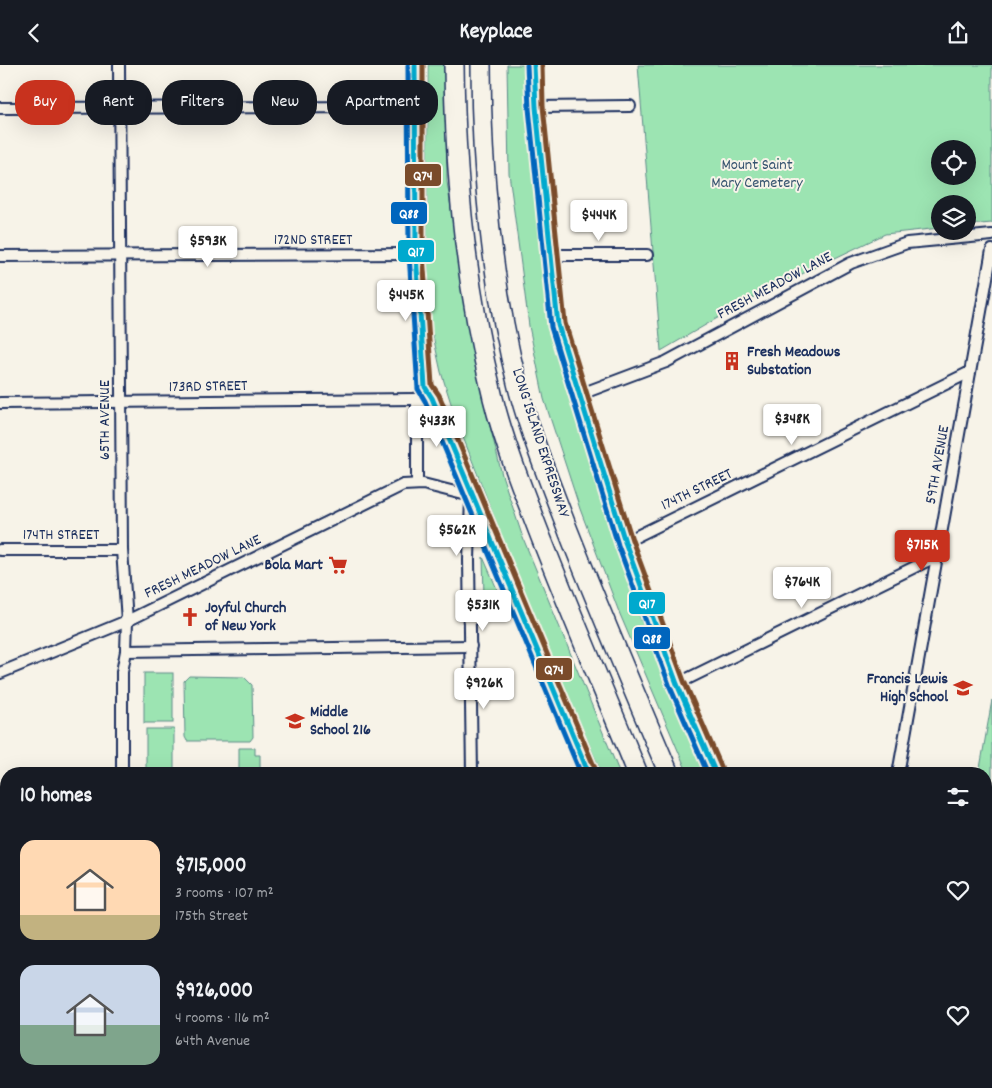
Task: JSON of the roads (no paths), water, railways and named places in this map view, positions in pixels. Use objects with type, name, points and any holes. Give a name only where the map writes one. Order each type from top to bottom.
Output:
[{"type":"highway","name":"LONG ISLAND EXPRESSWAY","points":[[454,65],[455,122],[461,217],[474,303],[493,399],[534,520],[635,767]]},
{"type":"highway","name":"LONG ISLAND EXPRESSWAY","points":[[481,65],[481,119],[488,210],[500,296],[519,391],[550,485],[665,767]]},
{"type":"main road","points":[[415,65],[415,80]]},
{"type":"main road","points":[[534,65],[536,107],[558,325],[581,393],[625,542],[677,684],[713,767]]},
{"type":"main road","points":[[415,125],[416,254],[421,393],[432,398],[471,496],[586,767]]},
{"type":"main road","points":[[471,618],[514,597]]},
{"type":"street","name":"65TH AVENUE","points":[[119,65],[119,80]]},
{"type":"street","points":[[536,107],[630,106]]},
{"type":"street","points":[[152,108],[327,107]]},
{"type":"street","points":[[0,108],[85,108]]},
{"type":"street","name":"65TH AVENUE","points":[[119,125],[122,549],[126,621],[126,651],[122,671],[122,767]]},
{"type":"street","name":"FRESH MEADOW LANE","points":[[581,393],[666,362],[851,263],[908,243],[992,235]]},
{"type":"street","name":"59TH AVENUE","points":[[899,767],[992,250]]},
{"type":"street","name":"172ND STREET","points":[[0,256],[416,254]]},
{"type":"street","points":[[550,255],[648,255]]},
{"type":"street","name":"174TH STREET","points":[[625,542],[970,372]]},
{"type":"street","points":[[421,393],[416,483],[471,496],[472,767]]},
{"type":"street","name":"173RD STREET","points":[[0,403],[120,403],[421,393]]},
{"type":"street","name":"FRESH MEADOW LANE","points":[[0,673],[126,621],[403,485],[416,483]]},
{"type":"street","name":"174TH STREET","points":[[0,550],[122,549]]},
{"type":"street","points":[[677,684],[937,556]]},
{"type":"street","points":[[126,651],[471,646]]},
{"type":"place","name":"Fresh Meadows Substation","points":[[732,361]]},
{"type":"place","name":"Bola Mart","points":[[338,565]]},
{"type":"place","name":"Joyful Church of New York","points":[[190,617]]},
{"type":"place","name":"Francis Lewis High School","points":[[963,688]]},
{"type":"place","name":"Middle School 216","points":[[295,721]]},
{"type":"park label","name":"Mount Saint Mary Cemetery","points":[[757,174]]}]
